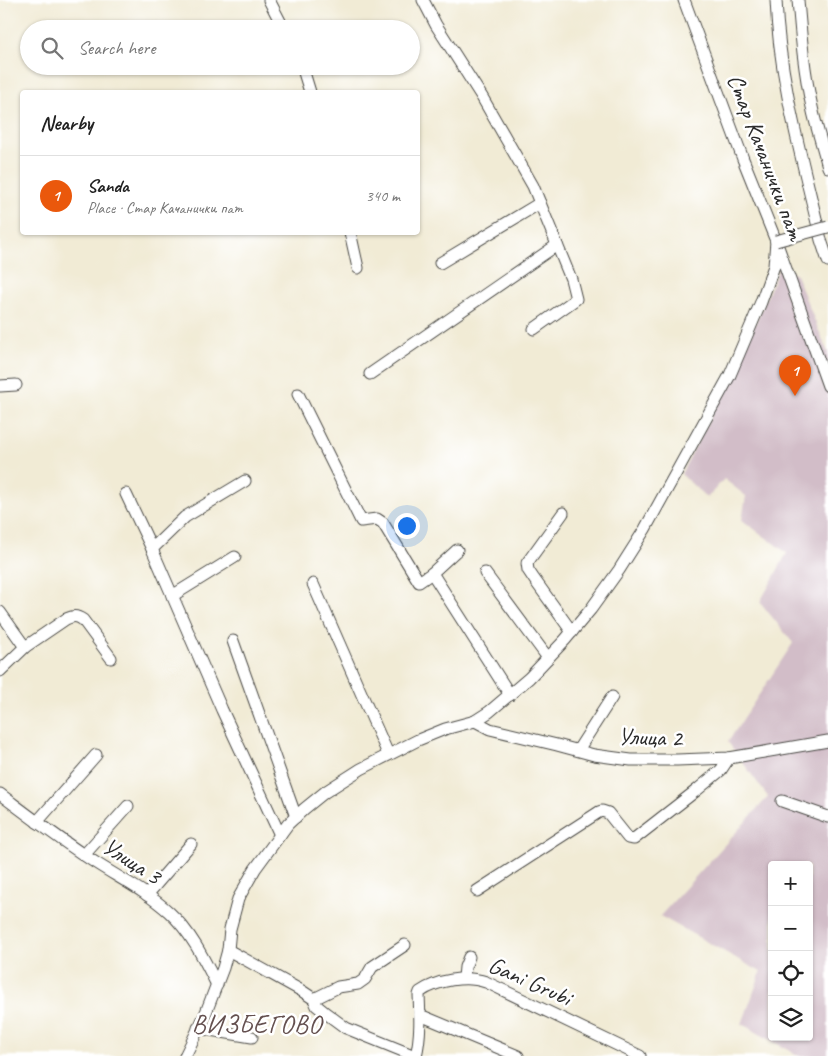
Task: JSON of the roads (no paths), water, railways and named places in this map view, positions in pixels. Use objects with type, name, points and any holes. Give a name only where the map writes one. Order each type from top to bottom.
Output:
[{"type":"street","points":[[269,0],[279,20]]},
{"type":"street","points":[[423,0],[436,25],[482,97],[533,186],[571,279],[576,299],[534,329]]},
{"type":"street","name":"Стар Качанички пат","points":[[684,0],[743,159],[776,241],[828,386]]},
{"type":"street","points":[[776,0],[788,96],[821,240],[828,261]]},
{"type":"street","points":[[798,0],[806,75],[812,109],[828,167]]},
{"type":"street","points":[[305,75],[309,90]]},
{"type":"street","points":[[440,263],[540,203]]},
{"type":"street","points":[[185,1056],[217,985],[228,950],[230,929],[238,899],[255,869],[280,834],[296,817],[325,792],[360,769],[427,736],[475,721],[489,712],[528,678],[572,632],[619,570],[645,529],[730,375],[774,266],[776,241],[828,227]]},
{"type":"street","points":[[351,235],[358,268]]},
{"type":"street","points":[[370,374],[557,245]]},
{"type":"street","points":[[0,386],[16,384]]},
{"type":"street","points":[[298,394],[361,521],[377,519],[384,523],[419,582],[457,550]]},
{"type":"street","points":[[152,549],[185,517],[245,482]]},
{"type":"street","points":[[126,494],[222,710],[280,834]]},
{"type":"street","points":[[563,513],[527,563],[528,570],[572,632]]},
{"type":"street","points":[[172,596],[235,557]]},
{"type":"street","points":[[432,573],[510,695]]},
{"type":"street","points":[[484,573],[548,658]]},
{"type":"street","points":[[313,584],[388,754]]},
{"type":"street","points":[[0,612],[25,647]]},
{"type":"street","points":[[0,672],[25,647],[66,618],[73,616],[83,620],[111,658]]},
{"type":"street","points":[[234,641],[296,817]]},
{"type":"street","points":[[578,750],[612,697]]},
{"type":"street","name":"Улица 2","points":[[475,721],[490,729],[594,755],[631,760],[728,758],[828,741]]},
{"type":"street","points":[[37,822],[96,755]]},
{"type":"street","points":[[477,891],[599,812],[608,813],[628,838],[634,839],[721,770],[728,758]]},
{"type":"street","name":"Улица 3","points":[[0,794],[84,855],[147,895],[169,913],[192,939],[217,985]]},
{"type":"street","points":[[782,801],[828,817]]},
{"type":"street","points":[[84,855],[128,806]]},
{"type":"street","points":[[147,895],[191,844]]},
{"type":"street","points":[[314,999],[338,987],[358,984],[365,979],[372,967],[406,945]]},
{"type":"street","name":"Gani Grubi","points":[[228,950],[302,991],[314,999],[317,1006],[346,1028],[416,1056],[419,1041],[420,992],[438,984],[464,978],[486,982],[640,1056]]},
{"type":"street","points":[[464,978],[469,957]]},
{"type":"street","points":[[420,1015],[518,1056]]},
{"type":"street","points":[[198,1028],[252,1037]]},
{"type":"place","name":"Sanda","points":[[795,396]]},
{"type":"district","name":"ВИЗБЕГОВО","points":[[257,1024]]}]
